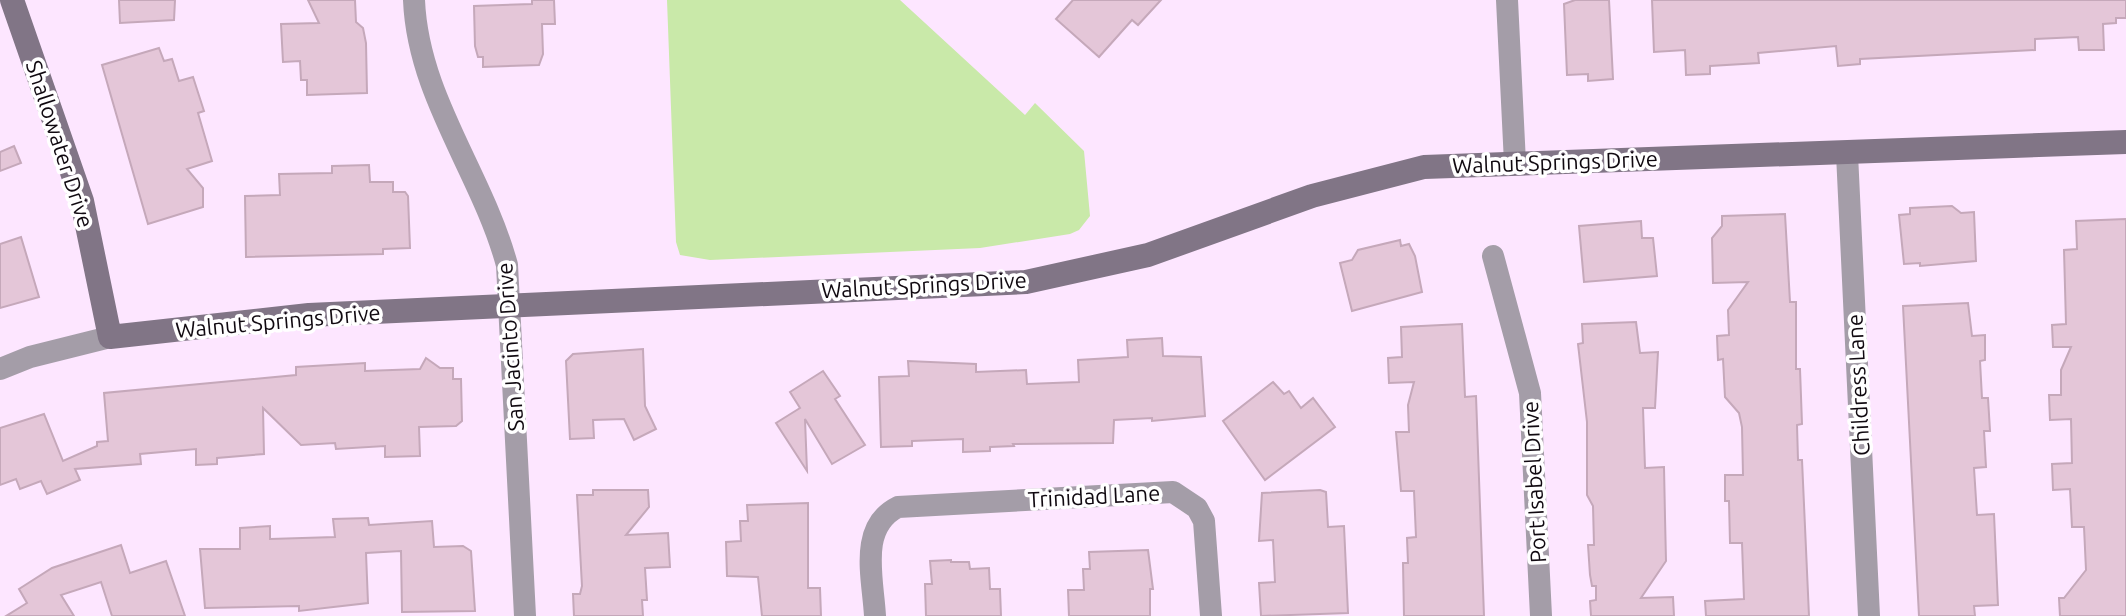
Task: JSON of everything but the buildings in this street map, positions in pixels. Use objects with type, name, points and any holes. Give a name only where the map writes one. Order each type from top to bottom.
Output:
[{"type":"street","name":"Shallowater Drive","points":[[12,0],[82,201],[110,337]]},
{"type":"street","name":"San Jacinto Drive","points":[[414,0],[415,32],[436,102],[496,224],[507,265],[525,616]]},
{"type":"street","points":[[1507,0],[1515,163]]},
{"type":"street","name":"Walnut Springs Drive","points":[[0,369],[30,357],[110,337],[309,315],[1026,282],[1148,255],[1312,196],[1424,167],[2126,142]]},
{"type":"street","name":"Childress Lane","points":[[1847,154],[1869,616]]},
{"type":"street","name":"Port Isabel Drive","points":[[1493,256],[1530,393],[1541,616]]},
{"type":"street","name":"Trinidad Lane","points":[[875,616],[871,541],[880,520],[898,507],[1173,492],[1197,508],[1204,521],[1211,616]]},
{"type":"green space","points":[[667,0],[900,0],[1025,115],[1035,103],[1084,151],[1090,216],[1079,230],[1070,234],[980,248],[710,260],[680,255],[676,242]]}]
